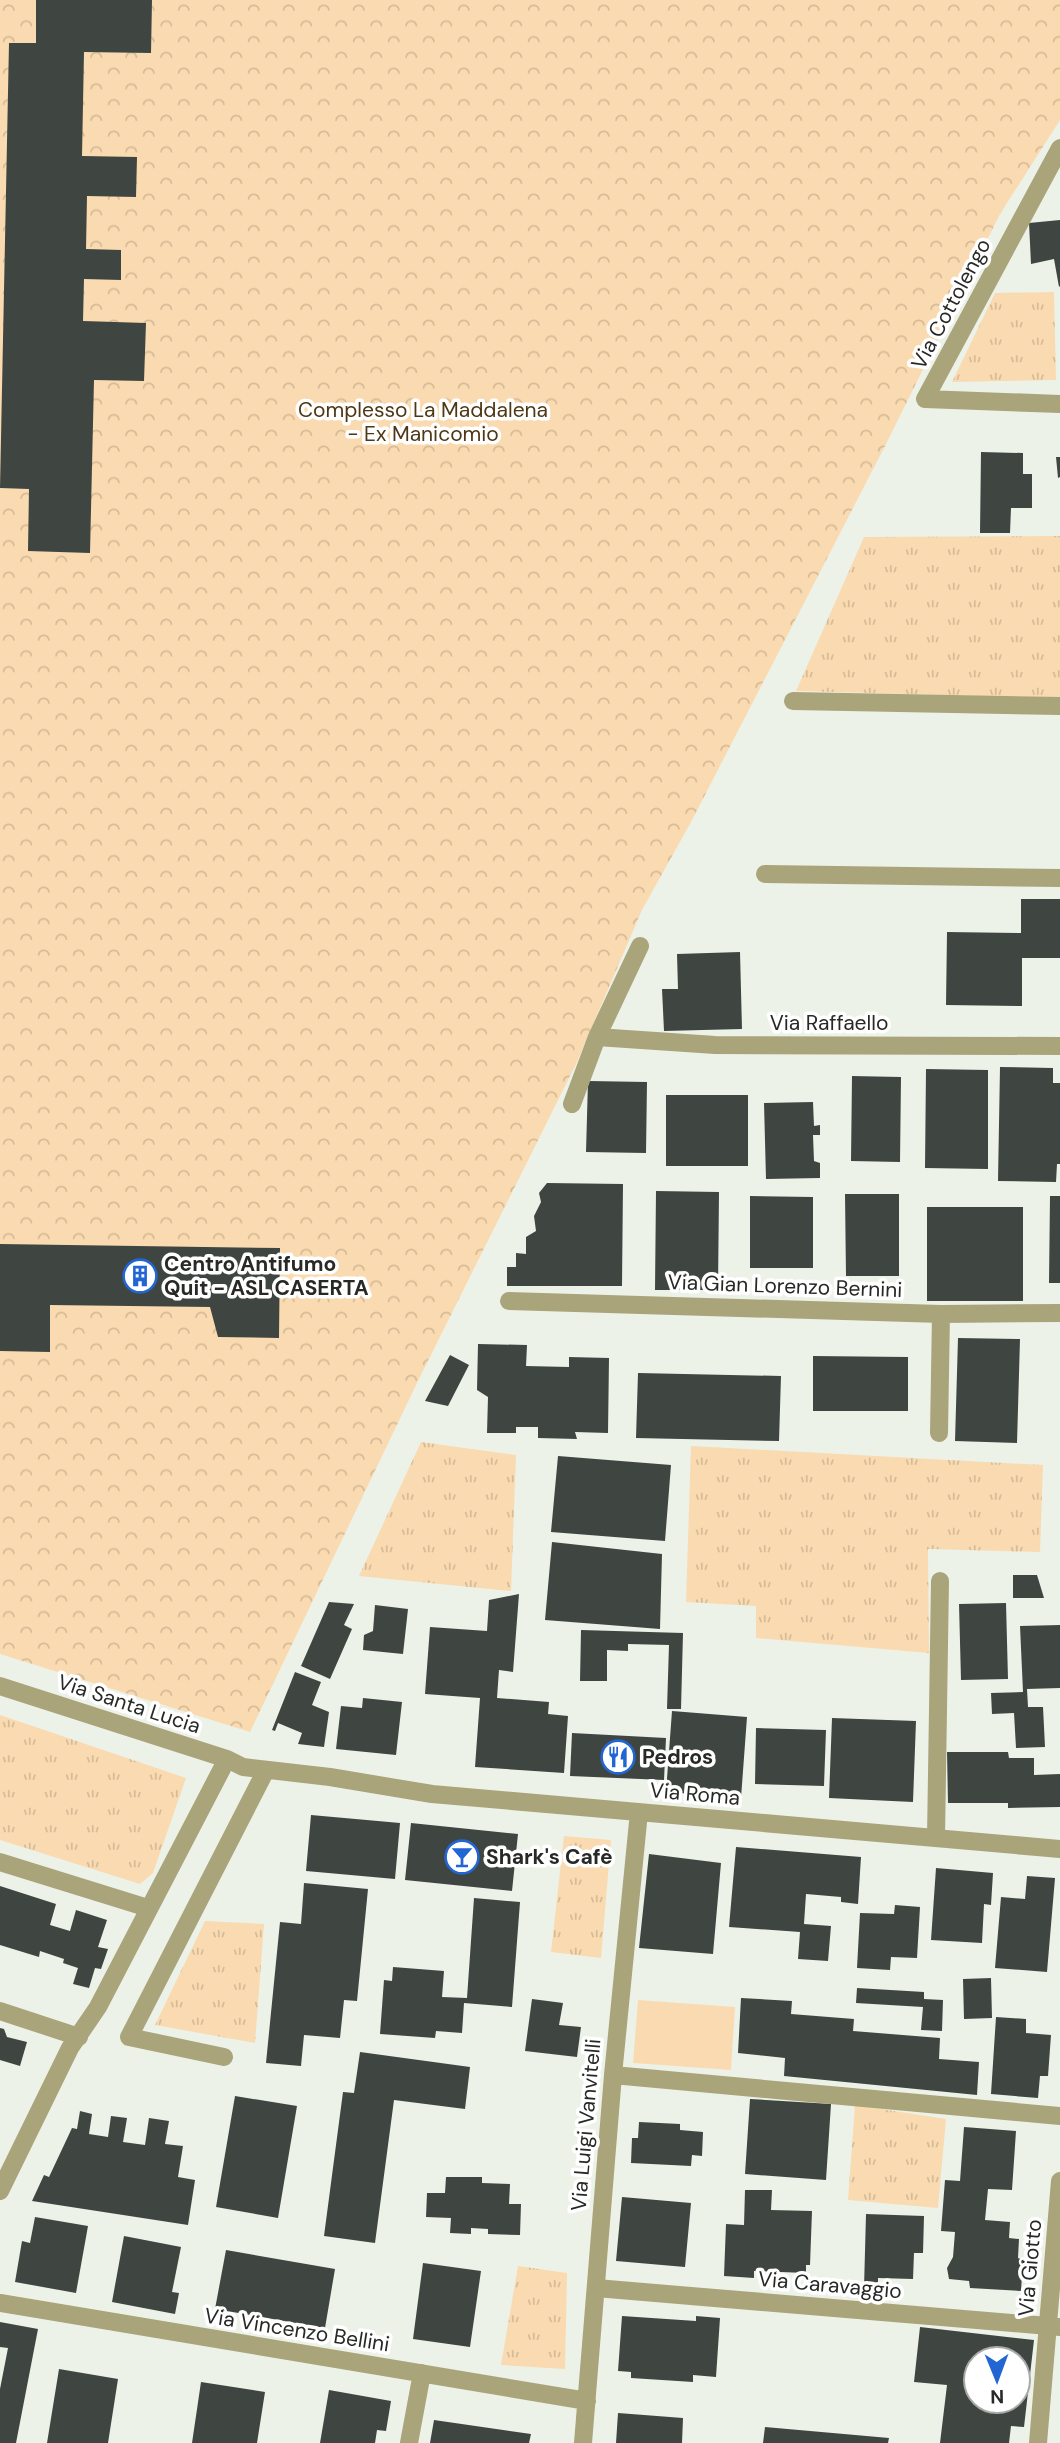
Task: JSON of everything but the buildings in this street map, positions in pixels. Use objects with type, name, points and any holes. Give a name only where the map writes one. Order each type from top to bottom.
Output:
[{"type":"street","name":"Via Cottolengo","points":[[1060,148],[925,399],[1060,404]]},
{"type":"street","points":[[793,701],[1060,706]]},
{"type":"street","points":[[765,874],[1060,878]]},
{"type":"street","points":[[572,1104],[597,1037],[640,946]]},
{"type":"street","name":"Via Raffaello","points":[[597,1037],[715,1045],[1060,1046]]},
{"type":"street","name":"Via Gian Lorenzo Bernini","points":[[509,1301],[941,1314],[1060,1313]]},
{"type":"street","points":[[939,1433],[941,1314]]},
{"type":"street","points":[[936,1838],[940,1581]]},
{"type":"street","name":"Via Santa Lucia","points":[[0,1686],[227,1759],[243,1767]]},
{"type":"street","points":[[0,2191],[70,2048],[97,2007],[227,1759]]},
{"type":"street","name":"Via Roma","points":[[243,1767],[330,1777],[432,1794],[1060,1849]]},
{"type":"street","points":[[224,2057],[128,2037],[266,1770]]},
{"type":"street","name":"Via Luigi Vanvitelli","points":[[583,2443],[613,2075],[639,1812]]},
{"type":"street","points":[[0,1862],[148,1908]]},
{"type":"street","points":[[0,2011],[79,2037]]},
{"type":"street","points":[[613,2075],[1060,2116]]},
{"type":"street","name":"Via Giotto","points":[[1038,2443],[1054,2326],[1060,2181]]},
{"type":"street","name":"Via Caravaggio","points":[[596,2287],[1054,2326]]},
{"type":"street","name":"Via Vincenzo Bellini","points":[[0,2303],[587,2401]]},
{"type":"street","points":[[409,2443],[422,2373]]},
{"type":"green space","name":"Complesso La Maddalena - Ex Manicomio","points":[[0,0],[1060,0],[1060,120],[1000,214],[885,446],[691,822],[642,910],[576,1064],[417,1383],[250,1732],[0,1654]]},
{"type":"green space","points":[[1054,292],[1056,380],[952,382],[995,293]]},
{"type":"green space","points":[[1060,536],[1060,698],[796,691],[864,537]]},
{"type":"green space","points":[[421,1442],[516,1455],[511,1591],[359,1576]]},
{"type":"green space","points":[[691,1446],[1043,1465],[1040,1552],[928,1549],[929,1653],[756,1638],[756,1606],[686,1602]]},
{"type":"green space","points":[[0,1715],[186,1778],[153,1873],[140,1884],[0,1840]]},
{"type":"green space","points":[[564,1836],[611,1840],[601,1958],[551,1952]]},
{"type":"green space","points":[[205,1921],[264,1924],[255,2043],[155,2025]]},
{"type":"green space","points":[[638,2000],[735,2007],[731,2070],[633,2063]]},
{"type":"green space","points":[[855,2105],[946,2119],[938,2208],[848,2200]]},
{"type":"green space","points":[[518,2266],[567,2273],[565,2369],[501,2365]]},
{"type":"place","name":"Centro Antifumo Quit - ASL CASERTA","points":[[140,1276]]},
{"type":"place","name":"Pedros","points":[[618,1757]]},
{"type":"place","name":"Shark's Cafè","points":[[462,1857]]}]
